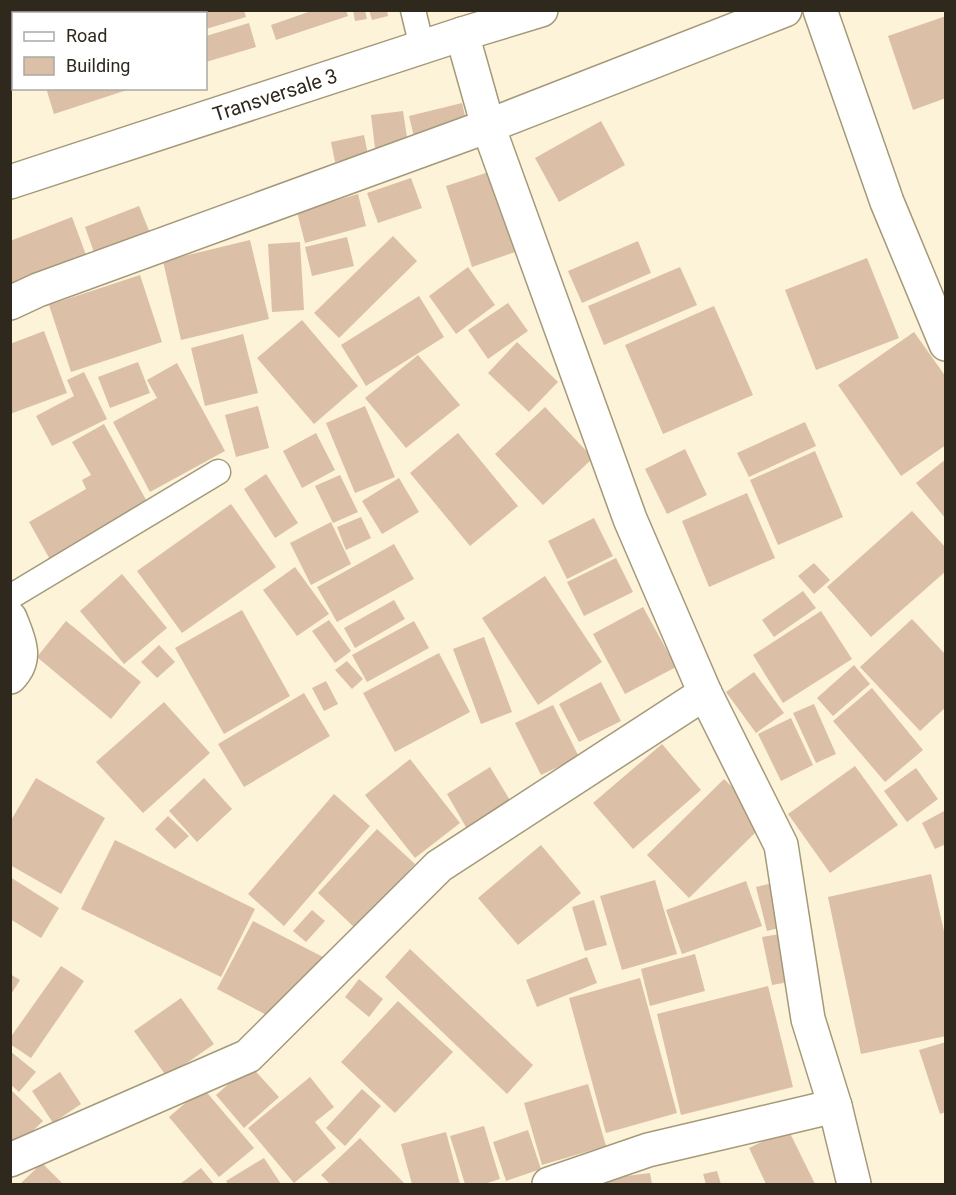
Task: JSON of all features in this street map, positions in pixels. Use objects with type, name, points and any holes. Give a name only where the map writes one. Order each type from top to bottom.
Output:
[{"type":"street","name":"Transversale 3","points":[[10,182],[541,10]]},
{"type":"street","points":[[10,303],[38,290],[488,126],[785,10]]},
{"type":"street","points":[[820,10],[887,202],[945,344]]},
{"type":"street","points":[[462,34],[488,126],[630,519],[705,693],[781,845],[808,1019],[835,1106],[854,1185]]},
{"type":"street","points":[[10,618],[22,652],[18,670],[10,677]]},
{"type":"street","points":[[10,1160],[248,1056],[439,866],[705,693]]},
{"type":"street","points":[[549,1185],[648,1150],[835,1106]]},
{"type":"lane","points":[[413,10],[422,47]]},
{"type":"lane","points":[[10,597],[219,472]]},
{"type":"building","points":[[145,10],[244,10],[246,17],[207,29],[207,12],[146,12]]},
{"type":"building","points":[[314,10],[346,10],[348,16],[276,40],[271,25]]},
{"type":"building","points":[[353,10],[365,10],[367,19],[355,21]]},
{"type":"building","points":[[369,10],[387,10],[388,16],[372,20]]},
{"type":"building","points":[[946,16],[946,98],[913,110],[888,36]]},
{"type":"building","points":[[249,23],[256,47],[207,62],[207,36]]},
{"type":"building","points":[[10,33],[12,36],[12,84],[10,84]]},
{"type":"building","points":[[47,90],[127,90],[54,114]]},
{"type":"building","points":[[462,103],[467,124],[414,137],[409,116]]},
{"type":"building","points":[[403,111],[408,144],[375,148],[371,115]]},
{"type":"building","points":[[601,121],[625,165],[559,202],[535,158]]},
{"type":"building","points":[[364,135],[368,155],[335,162],[331,142]]},
{"type":"building","points":[[492,171],[518,251],[472,267],[446,186]]},
{"type":"building","points":[[411,178],[422,208],[378,223],[367,193]]},
{"type":"building","points":[[358,194],[366,226],[305,243],[297,212]]},
{"type":"building","points":[[139,206],[150,233],[95,255],[85,227]]},
{"type":"building","points":[[72,217],[89,263],[10,292],[10,241]]},
{"type":"building","points":[[393,236],[417,261],[339,338],[314,313]]},
{"type":"building","points":[[347,237],[354,266],[312,276],[305,247]]},
{"type":"building","points":[[250,240],[269,319],[181,340],[163,261]]},
{"type":"building","points":[[638,241],[651,273],[582,303],[568,271]]},
{"type":"building","points":[[300,242],[304,310],[272,312],[268,244]]},
{"type":"building","points":[[867,258],[899,338],[816,370],[785,290]]},
{"type":"building","points":[[468,267],[495,305],[456,334],[429,296]]},
{"type":"building","points":[[680,267],[697,305],[604,345],[588,306]]},
{"type":"building","points":[[140,275],[162,342],[71,372],[49,305]]},
{"type":"building","points":[[419,296],[444,337],[366,386],[341,345]]},
{"type":"building","points":[[508,303],[528,331],[488,359],[468,330]]},
{"type":"building","points":[[714,306],[753,395],[663,434],[625,345]]},
{"type":"building","points":[[302,320],[358,386],[314,424],[257,358]]},
{"type":"building","points":[[44,331],[67,393],[10,414],[10,344]]},
{"type":"building","points":[[914,332],[946,377],[946,445],[901,476],[838,385]]},
{"type":"building","points":[[243,334],[258,393],[205,406],[191,348]]},
{"type":"building","points":[[517,342],[558,382],[529,412],[488,373]]},
{"type":"building","points":[[418,355],[460,405],[406,448],[365,398]]},
{"type":"building","points":[[138,362],[150,393],[110,408],[98,377]]},
{"type":"building","points":[[177,363],[225,451],[150,492],[113,422],[157,398],[147,380]]},
{"type":"building","points":[[84,372],[107,419],[52,446],[36,416],[74,396],[67,380]]},
{"type":"building","points":[[258,406],[269,448],[236,457],[225,415]]},
{"type":"building","points":[[365,406],[395,477],[355,493],[326,423]]},
{"type":"building","points":[[545,407],[593,458],[543,505],[495,454]]},
{"type":"building","points":[[805,422],[816,446],[749,477],[737,453]]},
{"type":"building","points":[[104,424],[150,507],[52,563],[29,522],[86,489],[82,480],[91,475],[72,442]]},
{"type":"building","points":[[316,433],[335,470],[302,488],[283,451]]},
{"type":"building","points":[[458,433],[518,506],[470,546],[410,473]]},
{"type":"building","points":[[685,449],[707,495],[667,514],[645,469]]},
{"type":"building","points":[[815,451],[843,517],[778,545],[750,480]]},
{"type":"building","points":[[946,459],[946,519],[916,483]]},
{"type":"building","points":[[266,474],[298,523],[275,538],[244,489]]},
{"type":"building","points":[[340,475],[358,512],[333,523],[315,486]]},
{"type":"building","points":[[399,478],[419,512],[382,534],[362,501]]},
{"type":"building","points":[[747,493],[775,558],[709,587],[682,521]]},
{"type":"building","points":[[231,504],[276,567],[182,633],[137,571]]},
{"type":"building","points":[[912,511],[946,548],[946,571],[871,637],[827,587]]},
{"type":"building","points":[[361,517],[371,538],[346,550],[337,527]]},
{"type":"building","points":[[594,518],[613,556],[567,579],[548,541]]},
{"type":"building","points":[[331,522],[351,564],[311,585],[290,543]]},
{"type":"building","points":[[394,544],[414,579],[337,622],[317,587]]},
{"type":"building","points":[[616,558],[633,592],[584,616],[567,582]]},
{"type":"building","points":[[814,563],[830,580],[814,594],[798,576]]},
{"type":"building","points":[[295,567],[329,614],[297,636],[263,590]]},
{"type":"building","points":[[122,574],[167,628],[124,664],[80,611]]},
{"type":"building","points":[[545,576],[602,662],[538,705],[482,618]]},
{"type":"building","points":[[803,591],[816,608],[774,637],[762,620]]},
{"type":"building","points":[[394,600],[405,619],[355,648],[344,628]]},
{"type":"building","points":[[643,607],[676,667],[625,694],[593,634]]},
{"type":"building","points":[[242,610],[290,696],[224,734],[175,648]]},
{"type":"building","points":[[821,611],[852,659],[783,703],[753,655]]},
{"type":"building","points":[[912,619],[946,655],[946,707],[920,731],[860,667]]},
{"type":"building","points":[[329,620],[351,651],[335,663],[312,631]]},
{"type":"building","points":[[66,621],[141,682],[111,719],[37,657]]},
{"type":"building","points":[[414,621],[429,648],[367,682],[352,655]]},
{"type":"building","points":[[484,637],[512,712],[481,724],[453,649]]},
{"type":"building","points":[[159,645],[175,662],[157,678],[141,662]]},
{"type":"building","points":[[439,653],[470,712],[395,752],[363,693]]},
{"type":"building","points":[[347,661],[363,679],[352,689],[335,670]]},
{"type":"building","points":[[854,665],[870,684],[833,716],[817,698]]},
{"type":"building","points":[[754,672],[784,713],[756,733],[726,692]]},
{"type":"building","points":[[326,681],[338,704],[324,711],[312,688]]},
{"type":"building","points":[[601,682],[621,721],[579,742],[559,704]]},
{"type":"building","points":[[872,688],[923,750],[885,782],[833,721]]},
{"type":"building","points":[[304,693],[330,736],[244,787],[218,744]]},
{"type":"building","points":[[164,702],[210,753],[143,813],[96,762]]},
{"type":"building","points":[[814,704],[836,754],[816,763],[793,713]]},
{"type":"building","points":[[553,705],[579,757],[541,775],[515,723]]},
{"type":"building","points":[[791,718],[813,765],[781,781],[758,734]]},
{"type":"building","points":[[662,744],[701,790],[633,849],[593,803]]},
{"type":"building","points":[[410,759],[460,823],[415,858],[365,795]]},
{"type":"building","points":[[855,766],[898,825],[830,873],[788,814]]},
{"type":"building","points":[[490,767],[511,802],[467,829],[447,794]]},
{"type":"building","points":[[916,768],[938,799],[907,822],[884,791]]},
{"type":"building","points":[[36,778],[105,818],[61,894],[10,865],[10,822]]},
{"type":"building","points":[[204,778],[232,809],[197,842],[169,811]]},
{"type":"building","points":[[724,779],[767,821],[689,898],[647,855]]},
{"type":"building","points":[[334,794],[370,826],[284,926],[248,894]]},
{"type":"building","points":[[946,810],[946,844],[935,849],[922,823]]},
{"type":"building","points":[[168,816],[189,836],[175,849],[155,829]]},
{"type":"building","points":[[377,829],[415,864],[355,928],[318,893]]},
{"type":"building","points":[[115,840],[255,909],[221,977],[81,909]]},
{"type":"building","points":[[541,845],[581,893],[518,945],[478,898]]},
{"type":"building","points":[[931,874],[946,940],[946,1036],[861,1054],[828,897]]},
{"type":"building","points":[[10,877],[59,908],[41,938],[10,919]]},
{"type":"building","points":[[655,880],[677,954],[622,970],[600,896]]},
{"type":"building","points":[[746,881],[762,926],[682,954],[666,910]]},
{"type":"building","points":[[777,882],[790,925],[767,931],[756,887]]},
{"type":"building","points":[[594,900],[607,945],[585,951],[572,907]]},
{"type":"building","points":[[312,910],[325,921],[306,942],[293,931]]},
{"type":"building","points":[[253,921],[323,957],[302,996],[280,1022],[217,989]]},
{"type":"building","points":[[786,933],[795,981],[772,985],[762,937]]},
{"type":"building","points":[[410,949],[533,1065],[507,1094],[385,977]]},
{"type":"building","points":[[695,954],[705,991],[650,1006],[641,969]]},
{"type":"building","points":[[587,957],[597,983],[537,1007],[526,980]]},
{"type":"building","points":[[61,966],[84,981],[31,1058],[10,1044],[10,1038]]},
{"type":"building","points":[[10,974],[20,980],[10,996]]},
{"type":"building","points":[[640,978],[677,1113],[606,1133],[569,998]]},
{"type":"building","points":[[359,979],[383,999],[369,1017],[345,997]]},
{"type":"building","points":[[768,986],[793,1087],[681,1115],[657,1014]]},
{"type":"building","points":[[181,998],[214,1044],[167,1077],[134,1031]]},
{"type":"building","points":[[398,1001],[453,1052],[395,1113],[341,1062]]},
{"type":"building","points":[[946,1042],[946,1112],[940,1114],[919,1050]]},
{"type":"building","points":[[10,1051],[36,1072],[19,1092],[10,1084]]},
{"type":"building","points":[[250,1065],[279,1097],[244,1128],[216,1095]]},
{"type":"building","points":[[60,1072],[81,1104],[53,1123],[32,1091]]},
{"type":"building","points":[[310,1077],[334,1107],[315,1122],[336,1148],[294,1183],[248,1128]]},
{"type":"building","points":[[588,1084],[606,1146],[542,1165],[524,1103]]},
{"type":"building","points":[[203,1088],[254,1148],[219,1177],[169,1117]]},
{"type":"building","points":[[10,1089],[43,1121],[10,1153]]},
{"type":"building","points":[[362,1089],[381,1106],[345,1146],[326,1128]]},
{"type":"building","points":[[484,1126],[500,1179],[484,1184],[465,1184],[450,1136]]},
{"type":"building","points":[[788,1129],[815,1184],[766,1184],[749,1148]]},
{"type":"building","points":[[528,1130],[541,1169],[506,1181],[493,1142]]},
{"type":"building","points":[[446,1132],[460,1184],[412,1184],[401,1144]]},
{"type":"building","points":[[360,1138],[405,1184],[330,1184],[321,1175]]},
{"type":"building","points":[[264,1158],[281,1184],[228,1184],[226,1181]]},
{"type":"building","points":[[42,1163],[63,1184],[20,1184]]},
{"type":"building","points":[[201,1168],[214,1184],[180,1184]]},
{"type":"building","points":[[717,1171],[721,1184],[706,1184],[703,1174]]},
{"type":"building","points":[[650,1173],[652,1184],[603,1184],[602,1179]]}]
